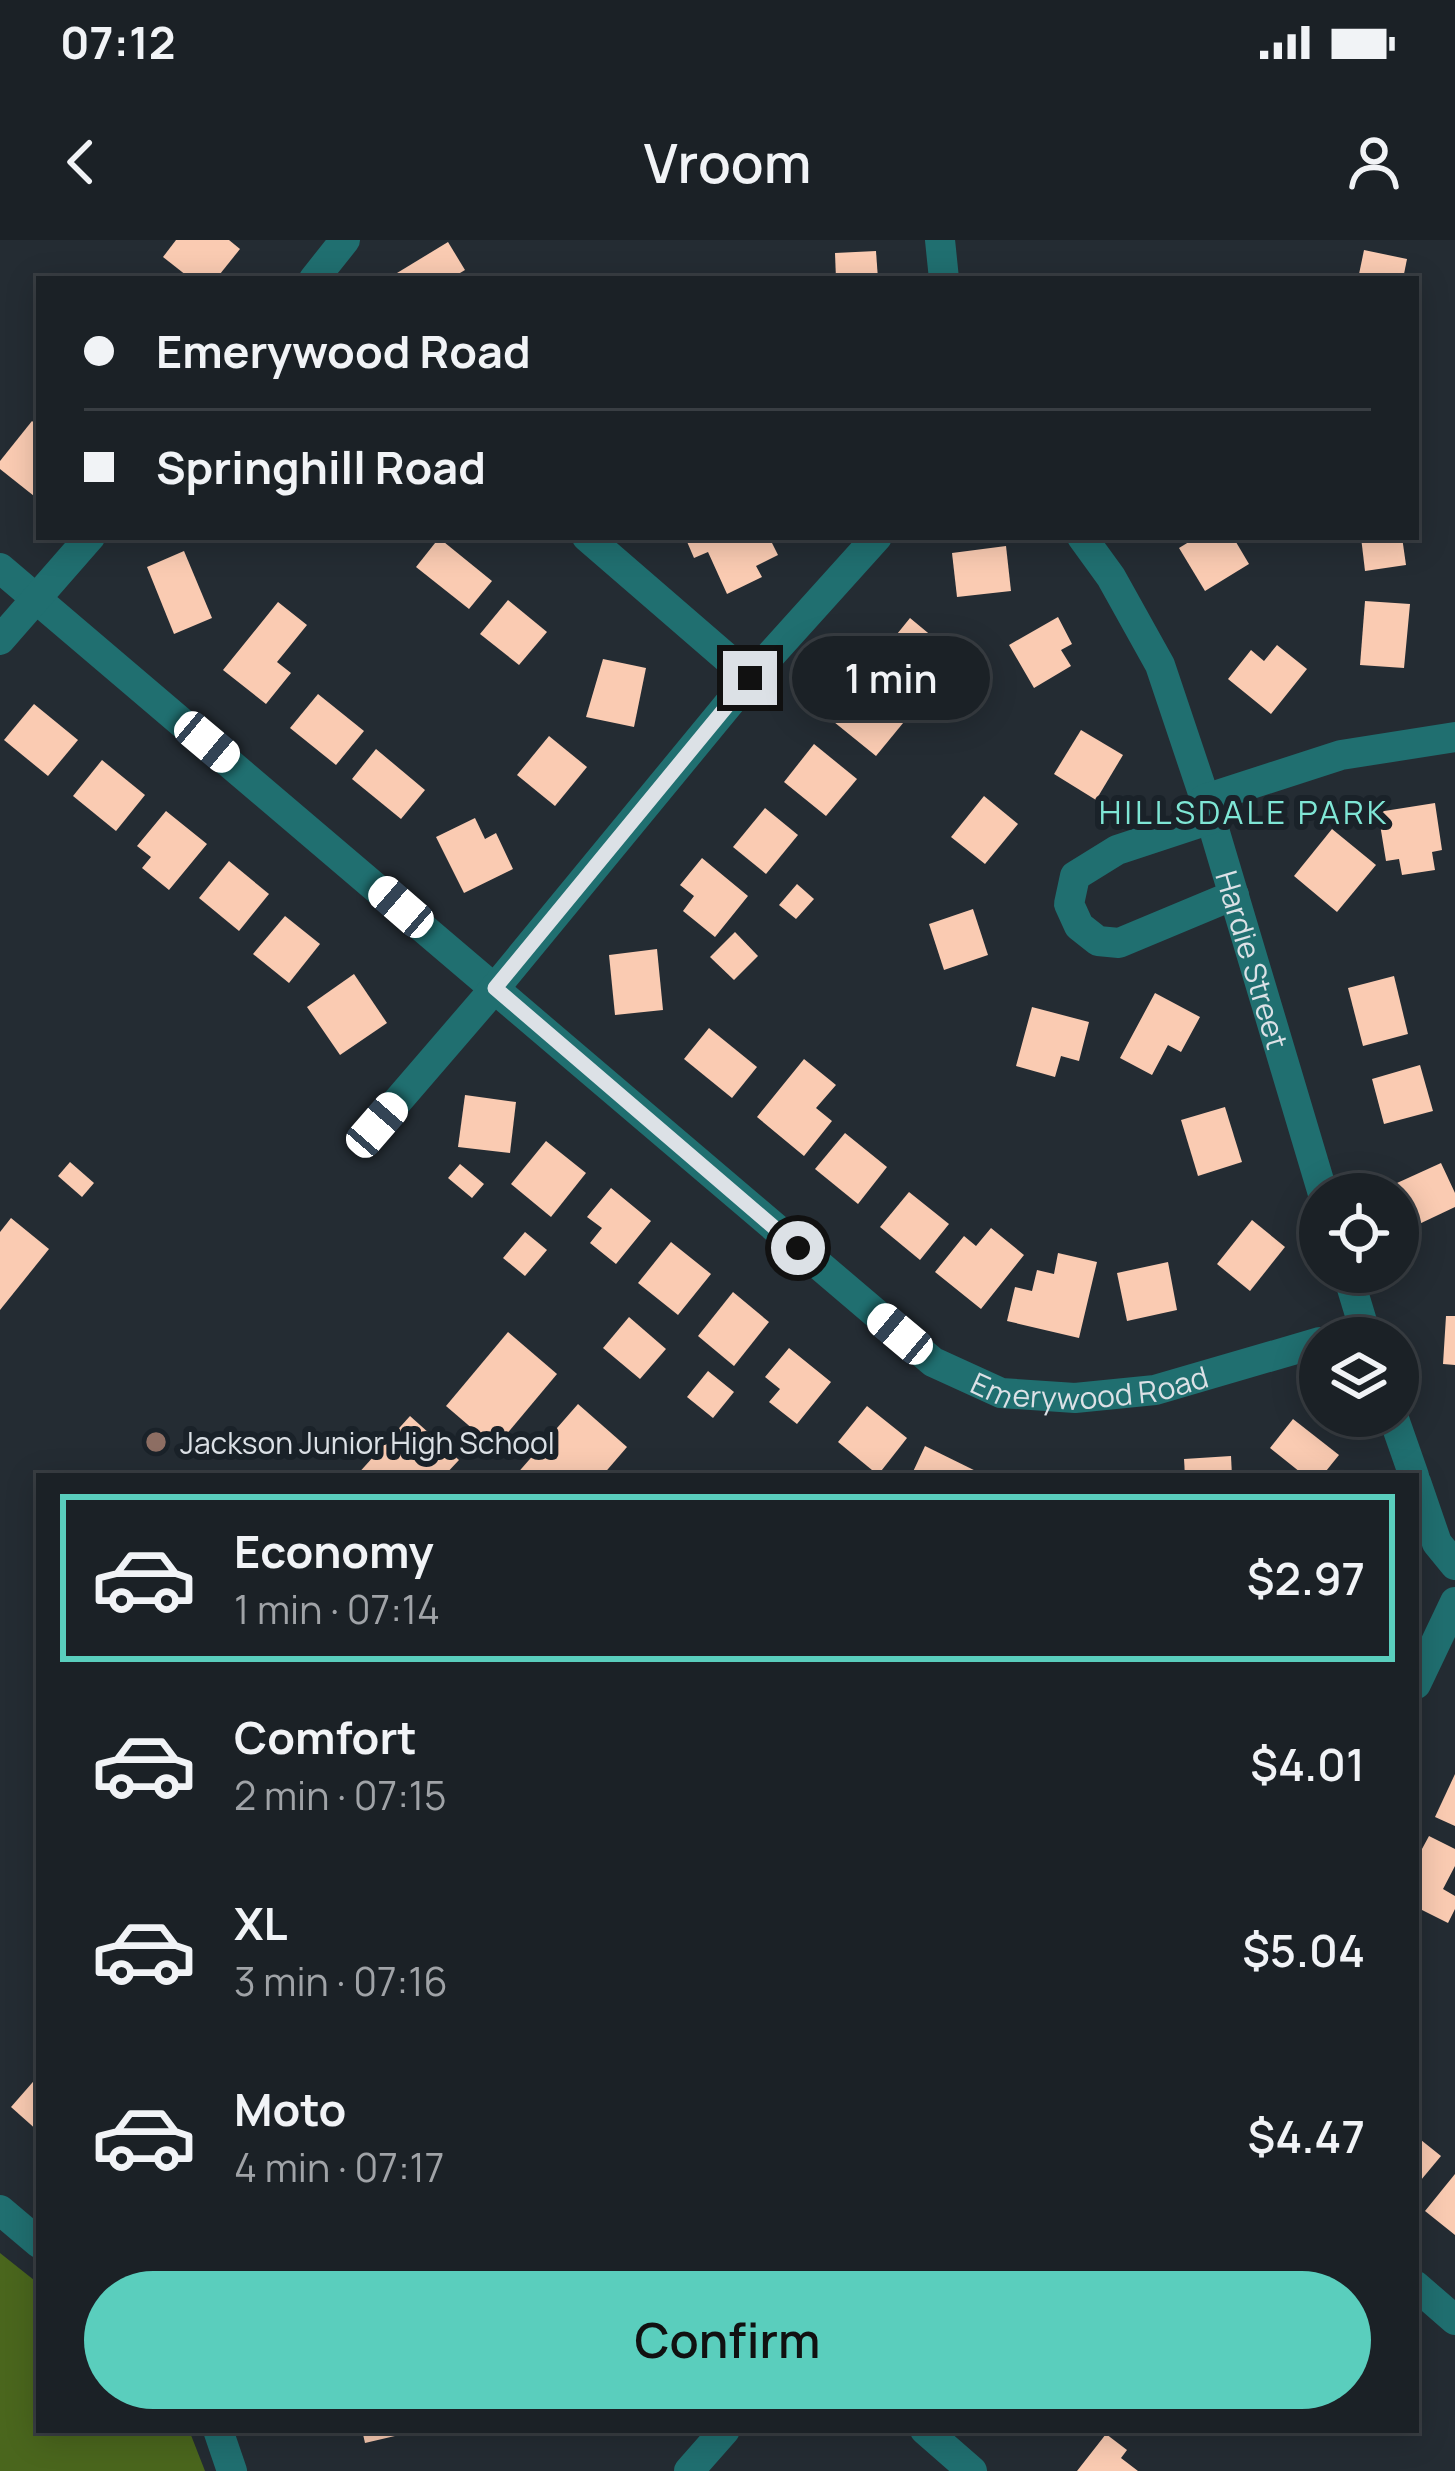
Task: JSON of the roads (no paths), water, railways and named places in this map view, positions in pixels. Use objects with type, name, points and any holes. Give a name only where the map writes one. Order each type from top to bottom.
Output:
[{"type":"street","points":[[316,276],[345,240]]},
{"type":"street","points":[[940,240],[944,276]]},
{"type":"street","points":[[0,640],[88,540]]},
{"type":"street","points":[[590,540],[750,678]]},
{"type":"street","points":[[377,1125],[750,678],[874,540]]},
{"type":"street","name":"Hardie Street","points":[[1084,540],[1160,664],[1317,1173]]},
{"type":"street","name":"Emerywood Road","points":[[0,568],[933,1362],[1001,1393],[1075,1398],[1155,1390],[1299,1348]]},
{"type":"street","points":[[1234,896],[1119,943],[1098,941],[1079,926],[1069,904],[1075,876],[1208,809],[1341,754],[1455,737]]},
{"type":"street","points":[[1401,1437],[1413,1473]]},
{"type":"street","points":[[1419,1491],[1437,1544],[1455,1565]]},
{"type":"street","points":[[1419,1678],[1455,1602]]},
{"type":"street","points":[[0,2210],[36,2240]]},
{"type":"street","points":[[1419,2289],[1455,2320]]},
{"type":"street","points":[[219,2433],[232,2471]]},
{"type":"street","points":[[689,2471],[722,2433]]},
{"type":"street","points":[[928,2433],[972,2471]]},
{"type":"place","name":"Jackson Junior High School","points":[[156,1442]]},
{"type":"district","name":"HILLSDALE PARK","points":[[1244,811]]}]
